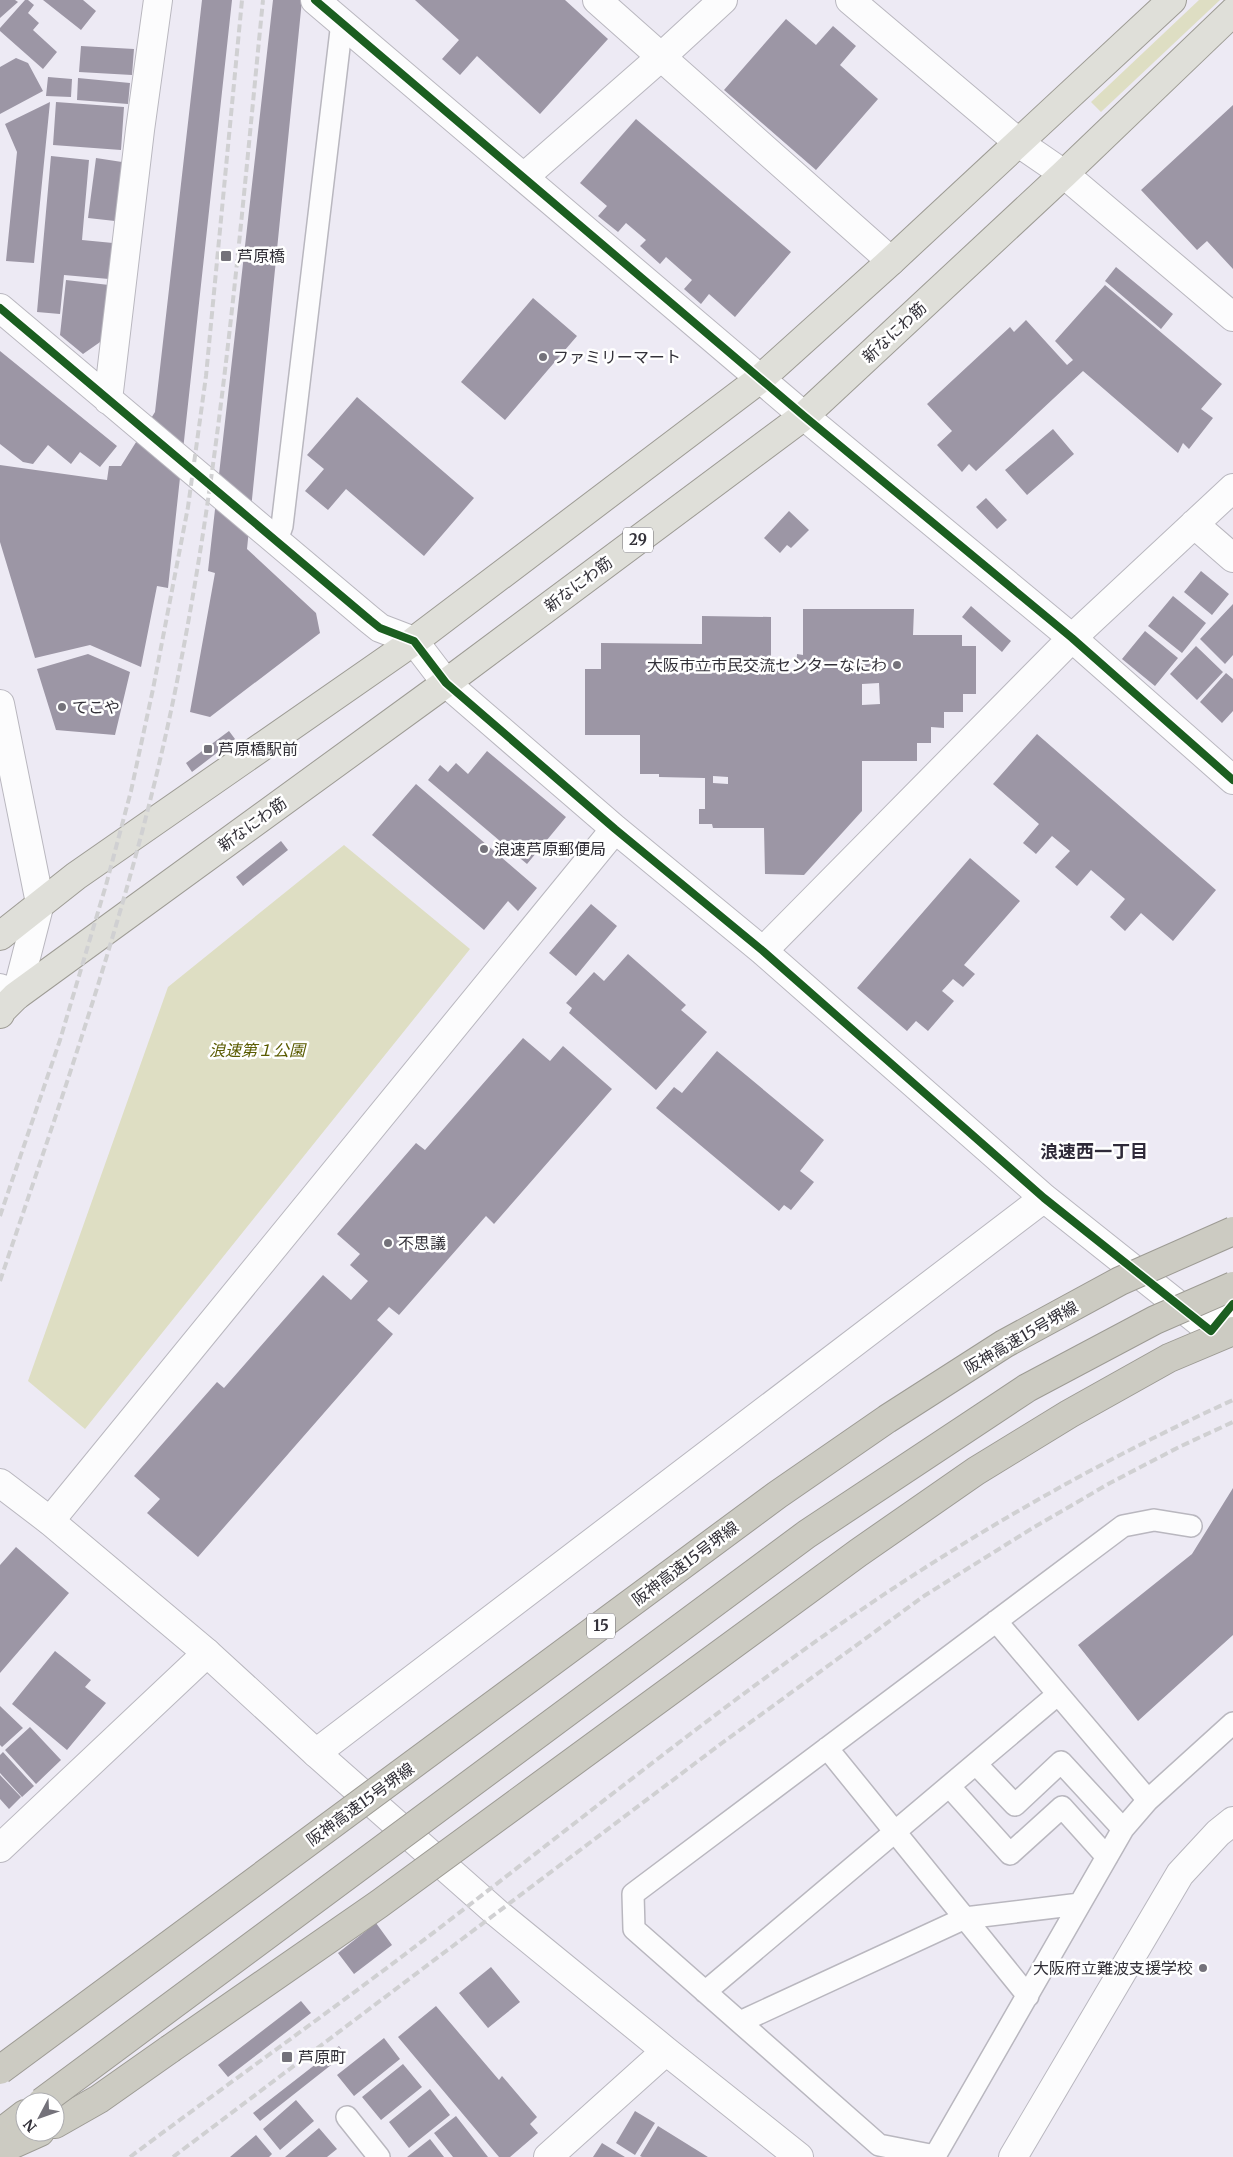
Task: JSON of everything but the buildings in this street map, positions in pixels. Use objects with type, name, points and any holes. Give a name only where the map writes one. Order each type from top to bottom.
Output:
[{"type":"highway","name":"阪神高速15号堺線","points":[[0,2070],[777,1495],[887,1419],[1004,1344],[1120,1281],[1233,1231]]},
{"type":"highway","points":[[56,2092],[832,1517],[1027,1388],[1155,1320],[1233,1286]]},
{"type":"highway","points":[[65,2118],[99,2099],[379,1904],[850,1559],[976,1472],[1069,1414],[1170,1358],[1233,1331]]},
{"type":"highway","points":[[0,2133],[15,2122]]},
{"type":"highway","points":[[0,2150],[18,2142]]},
{"type":"main road","points":[[0,936],[40,903],[414,641],[760,379],[892,261],[1172,0]]},
{"type":"main road","name":"新なにわ筋","points":[[5,999],[446,683],[804,416],[1064,174],[1233,12]]},
{"type":"street","points":[[108,400],[140,130],[158,0]]},
{"type":"street","points":[[316,0],[343,11],[524,177],[760,379],[1072,638],[1233,780]]},
{"type":"street","points":[[597,0],[892,261]]},
{"type":"street","points":[[524,177],[662,57],[723,0]]},
{"type":"street","points":[[850,0],[1019,143],[1064,174],[1233,318]]},
{"type":"street","points":[[0,308],[380,628],[414,641],[446,683],[615,829],[763,951],[1044,1198],[1210,1331],[1233,1304]]},
{"type":"street","points":[[763,951],[1072,638],[1233,488]]},
{"type":"street","points":[[1194,524],[1233,558]]},
{"type":"street","points":[[0,704],[40,903],[5,999]]},
{"type":"street","points":[[50,1521],[615,829]]},
{"type":"street","points":[[316,1753],[1044,1198]]},
{"type":"street","points":[[0,1483],[50,1521],[207,1653],[316,1753],[498,1913],[666,2051],[800,2157]]},
{"type":"street","points":[[0,1848],[207,1653]]},
{"type":"street","points":[[1013,2157],[1180,1874],[1218,1833],[1233,1821]]},
{"type":"street","points":[[548,2157],[666,2051]]},
{"type":"lane","points":[[276,542],[282,526],[343,11]]},
{"type":"lane","points":[[1192,1526],[1154,1520],[1123,1526],[633,1894],[634,1929],[879,2145],[935,2156],[1123,1829],[1148,1800],[1233,1723]]},
{"type":"lane","points":[[996,1621],[1148,1800]]},
{"type":"lane","points":[[705,1992],[1057,1695]]},
{"type":"lane","points":[[827,1748],[1028,1996]]},
{"type":"lane","points":[[976,1764],[1014,1805],[1061,1762],[1123,1829]]},
{"type":"lane","points":[[949,1786],[1010,1854],[1062,1807],[1107,1857]]},
{"type":"lane","points":[[740,2022],[965,1918],[1080,1904]]},
{"type":"lane","points":[[347,2117],[379,2157]]},
{"type":"green space","points":[[1199,0],[1220,0],[1101,112],[1091,102]]},
{"type":"green space","name":"浪速第１公園","points":[[344,845],[470,949],[85,1429],[28,1381],[168,987]]},
{"type":"railway","points":[[0,1216],[60,1040],[106,885],[131,791],[153,689],[188,507],[206,376],[242,0]]},
{"type":"railway","points":[[0,1281],[52,1128],[101,974],[146,819],[165,740],[196,579],[220,414],[263,0]]},
{"type":"railway","points":[[130,2157],[415,1947],[727,1706],[868,1605],[969,1540],[1073,1480],[1125,1452],[1233,1400]]},
{"type":"railway","points":[[173,2157],[722,1743],[924,1596],[1031,1529],[1110,1483],[1179,1447],[1233,1422]]},
{"type":"cycle path","points":[[315,0],[804,416],[1072,638],[1233,780]]},
{"type":"cycle path","points":[[0,308],[370,620],[380,628],[414,641],[446,683],[615,829],[763,951],[1044,1198],[1211,1331],[1233,1304]]},
{"type":"place","name":"芦原橋","points":[[226,256]]},
{"type":"place","name":"ファミリーマート","points":[[543,357]]},
{"type":"place","name":"大阪市立市民交流センターなにわ","points":[[897,665]]},
{"type":"place","name":"てこや","points":[[62,707]]},
{"type":"place","name":"芦原橋駅前","points":[[208,749]]},
{"type":"place","name":"浪速芦原郵便局","points":[[484,849]]},
{"type":"place","name":"不思議","points":[[388,1243]]},
{"type":"place","name":"大阪府立難波支援学校","points":[[1203,1968]]},
{"type":"place","name":"芦原町","points":[[287,2057]]},
{"type":"district","name":"浪速西一丁目","points":[[1094,1152]]}]
